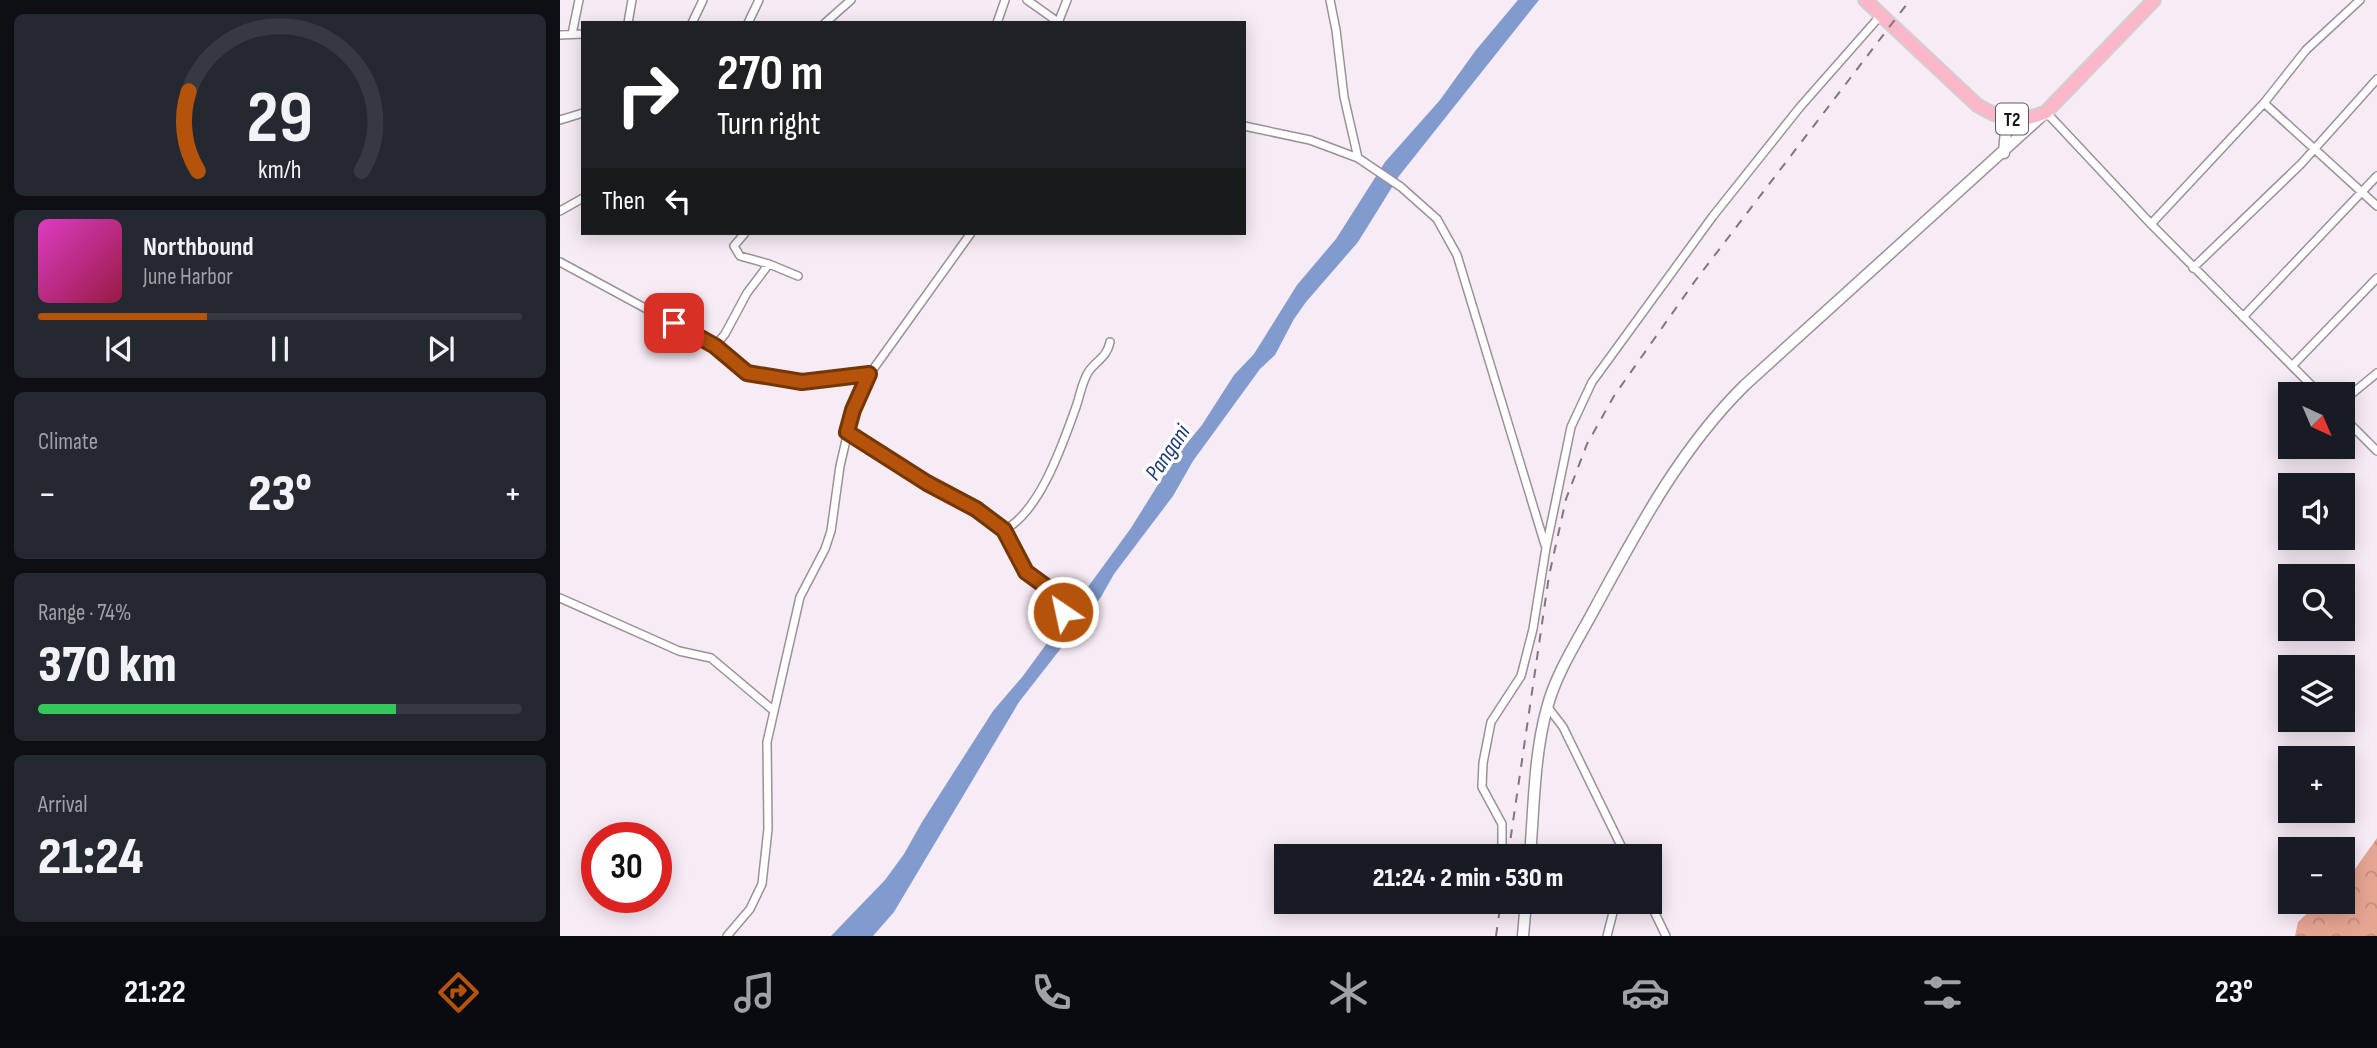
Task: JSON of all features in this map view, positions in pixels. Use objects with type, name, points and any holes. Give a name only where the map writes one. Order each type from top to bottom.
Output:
[{"type":"highway","name":"T2","points":[[1865,0],[1977,106],[2007,119],[2027,121],[2046,112],[2154,0]]},
{"type":"main road","points":[[1531,844],[1541,735],[1547,706],[1566,662],[1670,475],[1710,422],[1745,385],[2004,153],[2046,112]]},
{"type":"main road","points":[[2004,153],[2007,119]]},
{"type":"main road","points":[[1523,936],[1525,914]]},
{"type":"street","points":[[572,34],[579,0]]},
{"type":"street","points":[[628,21],[632,0]]},
{"type":"street","points":[[693,21],[703,0]]},
{"type":"street","points":[[749,21],[759,0]]},
{"type":"street","points":[[827,21],[850,0]]},
{"type":"street","points":[[998,21],[1005,0]]},
{"type":"street","points":[[1027,0],[1055,21]]},
{"type":"street","points":[[1059,21],[1067,0]]},
{"type":"street","points":[[1330,0],[1344,97],[1358,158]]},
{"type":"street","points":[[2151,224],[2264,103],[2306,50],[2360,0]]},
{"type":"street","points":[[1502,844],[1502,824],[1482,787],[1483,763],[1491,722],[1521,676],[1533,628],[1546,548],[1571,428],[1592,382],[1722,205],[1800,107],[1881,15]]},
{"type":"street","points":[[560,35],[581,34]]},
{"type":"street","points":[[2193,268],[2314,149],[2377,79]]},
{"type":"street","points":[[2264,103],[2377,206]]},
{"type":"street","points":[[2046,112],[2193,268],[2308,382]]},
{"type":"street","points":[[560,120],[581,114]]},
{"type":"street","points":[[1246,126],[1310,140],[1358,158],[1401,187],[1437,219],[1457,255],[1546,548]]},
{"type":"street","points":[[2243,317],[2377,176]]},
{"type":"street","points":[[560,211],[581,199]]},
{"type":"street","points":[[744,235],[734,246],[740,256],[798,276]]},
{"type":"street","points":[[727,936],[750,909],[762,884],[768,830],[766,760],[774,711],[800,597],[825,550],[831,531],[853,410],[869,374],[970,235]]},
{"type":"street","points":[[560,262],[715,346],[747,373],[802,382],[869,374]]},
{"type":"street","points":[[715,346],[769,264]]},
{"type":"street","points":[[2292,366],[2377,278]]},
{"type":"street","points":[[1004,530],[1021,516],[1040,491],[1089,370],[1103,358],[1110,342]]},
{"type":"street","points":[[2356,391],[2376,376]]},
{"type":"street","points":[[2356,430],[2377,451]]},
{"type":"street","points":[[847,432],[927,483],[976,509],[1004,530],[1026,572],[1059,596],[1063,612]]},
{"type":"street","points":[[560,598],[679,651],[711,658],[774,711]]},
{"type":"street","points":[[1547,706],[1563,727],[1620,844]]},
{"type":"street","points":[[1607,936],[1613,914]]},
{"type":"street","points":[[1655,914],[1666,936]]},
{"type":"green space","points":[[2377,838],[2377,936],[2295,936],[2298,922],[2306,914],[2355,914],[2355,869]]},
{"type":"water","points":[[1518,0],[1539,0],[1399,176],[1358,242],[1306,302],[1275,355],[1260,369],[1193,461],[1173,496],[1114,574],[1101,597],[1019,702],[894,912],[873,936],[831,936],[885,880],[904,854],[993,711],[1023,676],[1131,528],[1174,459],[1202,425],[1234,375],[1254,354],[1297,285],[1336,239],[1385,162],[1440,100],[1476,50]]},
{"type":"railway","points":[[1510,844],[1549,576],[1566,499],[1587,444],[1614,396],[1695,281],[1910,0]]},
{"type":"railway","points":[[1496,936],[1499,914]]},
{"type":"route","points":[[674,323],[715,346],[747,373],[802,382],[869,374],[859,393],[847,432],[927,483],[976,509],[1004,530],[1026,572],[1059,596],[1063,612]]},
{"type":"water label","name":"Pangani","points":[[1167,452]]}]
